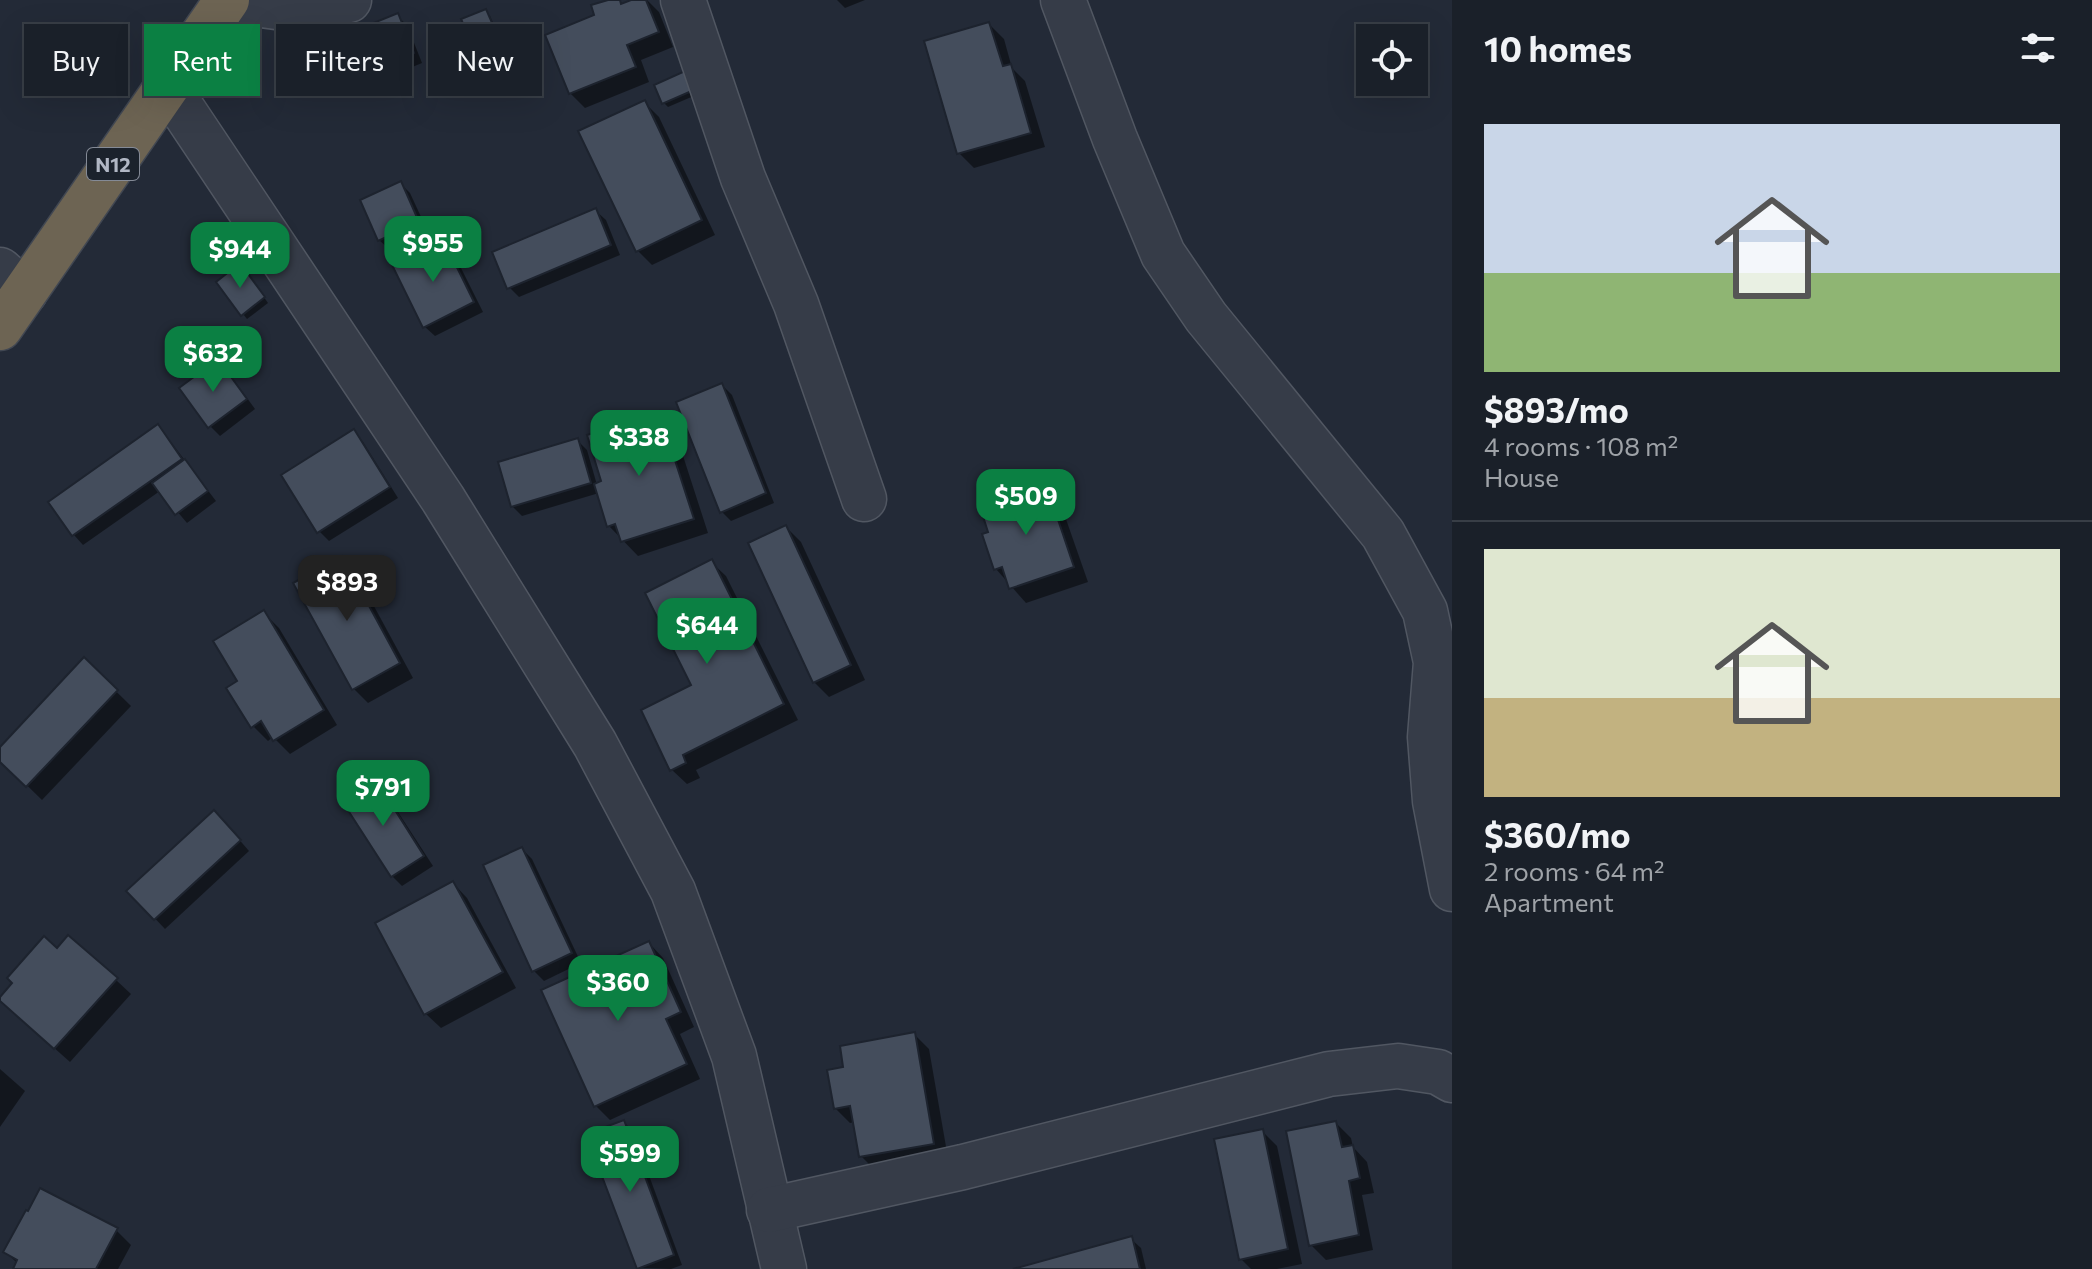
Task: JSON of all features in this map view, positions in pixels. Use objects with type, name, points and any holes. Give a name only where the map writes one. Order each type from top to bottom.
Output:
[{"type":"highway","name":"N12","points":[[210,24],[226,0]]},
{"type":"highway","name":"N12","points":[[0,328],[12,281],[159,96]]},
{"type":"street","points":[[226,0],[305,11],[349,0]]},
{"type":"street","points":[[683,0],[743,178],[796,304],[864,499]]},
{"type":"street","points":[[1063,0],[1115,139],[1163,254],[1206,317],[1383,534],[1425,611],[1436,662],[1430,737],[1435,801],[1452,889]]},
{"type":"street","points":[[174,96],[443,499],[602,757],[673,891],[734,1056],[784,1269]]},
{"type":"street","points":[[769,1210],[963,1167],[1329,1074],[1398,1066],[1438,1072],[1452,1080]]},
{"type":"building","points":[[620,0],[621,4],[646,0],[659,32],[627,45],[636,67],[569,94],[545,35],[594,15],[591,5]]},
{"type":"building","points":[[486,9],[493,24],[463,24],[461,19]]},
{"type":"building","points":[[398,13],[402,24],[371,24]]},
{"type":"building","points":[[989,22],[1003,66],[1011,64],[1031,133],[957,154],[924,41]]},
{"type":"building","points":[[685,71],[694,90],[662,104],[654,85]]},
{"type":"building","points":[[645,100],[702,220],[636,252],[578,131]]},
{"type":"building","points":[[401,181],[419,222],[378,241],[360,200]]},
{"type":"building","points":[[596,208],[611,245],[507,289],[492,252]]},
{"type":"building","points":[[443,239],[474,302],[423,328],[392,265]]},
{"type":"building","points":[[240,263],[265,297],[241,316],[216,282]]},
{"type":"building","points":[[218,359],[247,399],[208,428],[179,388]]},
{"type":"building","points":[[722,383],[766,493],[720,513],[676,402]]},
{"type":"building","points":[[659,411],[694,519],[621,542],[615,524],[607,527],[594,484],[601,481],[587,435]]},
{"type":"building","points":[[158,424],[182,459],[72,536],[48,502]]},
{"type":"building","points":[[354,429],[390,487],[317,533],[281,475]]},
{"type":"building","points":[[578,438],[591,483],[511,507],[498,462]]},
{"type":"building","points":[[185,459],[208,491],[175,515],[152,483]]},
{"type":"building","points":[[1046,484],[1074,567],[1009,589],[1002,567],[994,570],[982,534],[988,532],[980,507]]},
{"type":"building","points":[[786,525],[851,665],[813,683],[748,543]]},
{"type":"building","points":[[342,556],[400,663],[352,690],[293,583]]},
{"type":"building","points":[[712,559],[784,704],[683,755],[686,763],[670,771],[641,710],[691,685],[645,593]]},
{"type":"building","points":[[264,610],[324,710],[273,741],[261,721],[251,728],[226,688],[237,681],[213,641]]},
{"type":"building","points":[[84,657],[118,690],[26,787],[0,762],[0,747]]},
{"type":"building","points":[[376,780],[424,856],[391,877],[342,801]]},
{"type":"building","points":[[214,810],[241,840],[154,920],[126,891]]},
{"type":"building","points":[[522,847],[572,953],[532,972],[483,865]]},
{"type":"building","points":[[453,881],[503,972],[424,1015],[375,923]]},
{"type":"building","points":[[68,935],[118,978],[54,1049],[0,1001],[0,997],[12,983],[7,978],[44,936],[57,948]]},
{"type":"building","points":[[649,941],[681,1012],[666,1019],[687,1064],[594,1107],[541,990]]},
{"type":"building","points":[[915,1032],[934,1144],[859,1157],[850,1106],[834,1109],[827,1070],[843,1067],[840,1046]]},
{"type":"building","points":[[624,1120],[674,1255],[637,1269],[586,1134]]},
{"type":"building","points":[[1336,1121],[1342,1147],[1353,1145],[1360,1178],[1349,1181],[1359,1235],[1309,1246],[1286,1131]]},
{"type":"building","points":[[1263,1129],[1288,1249],[1239,1260],[1214,1139]]},
{"type":"building","points":[[40,1188],[118,1228],[96,1269],[13,1269],[17,1260],[3,1252]]},
{"type":"building","points":[[1132,1236],[1140,1269],[1013,1269]]}]
